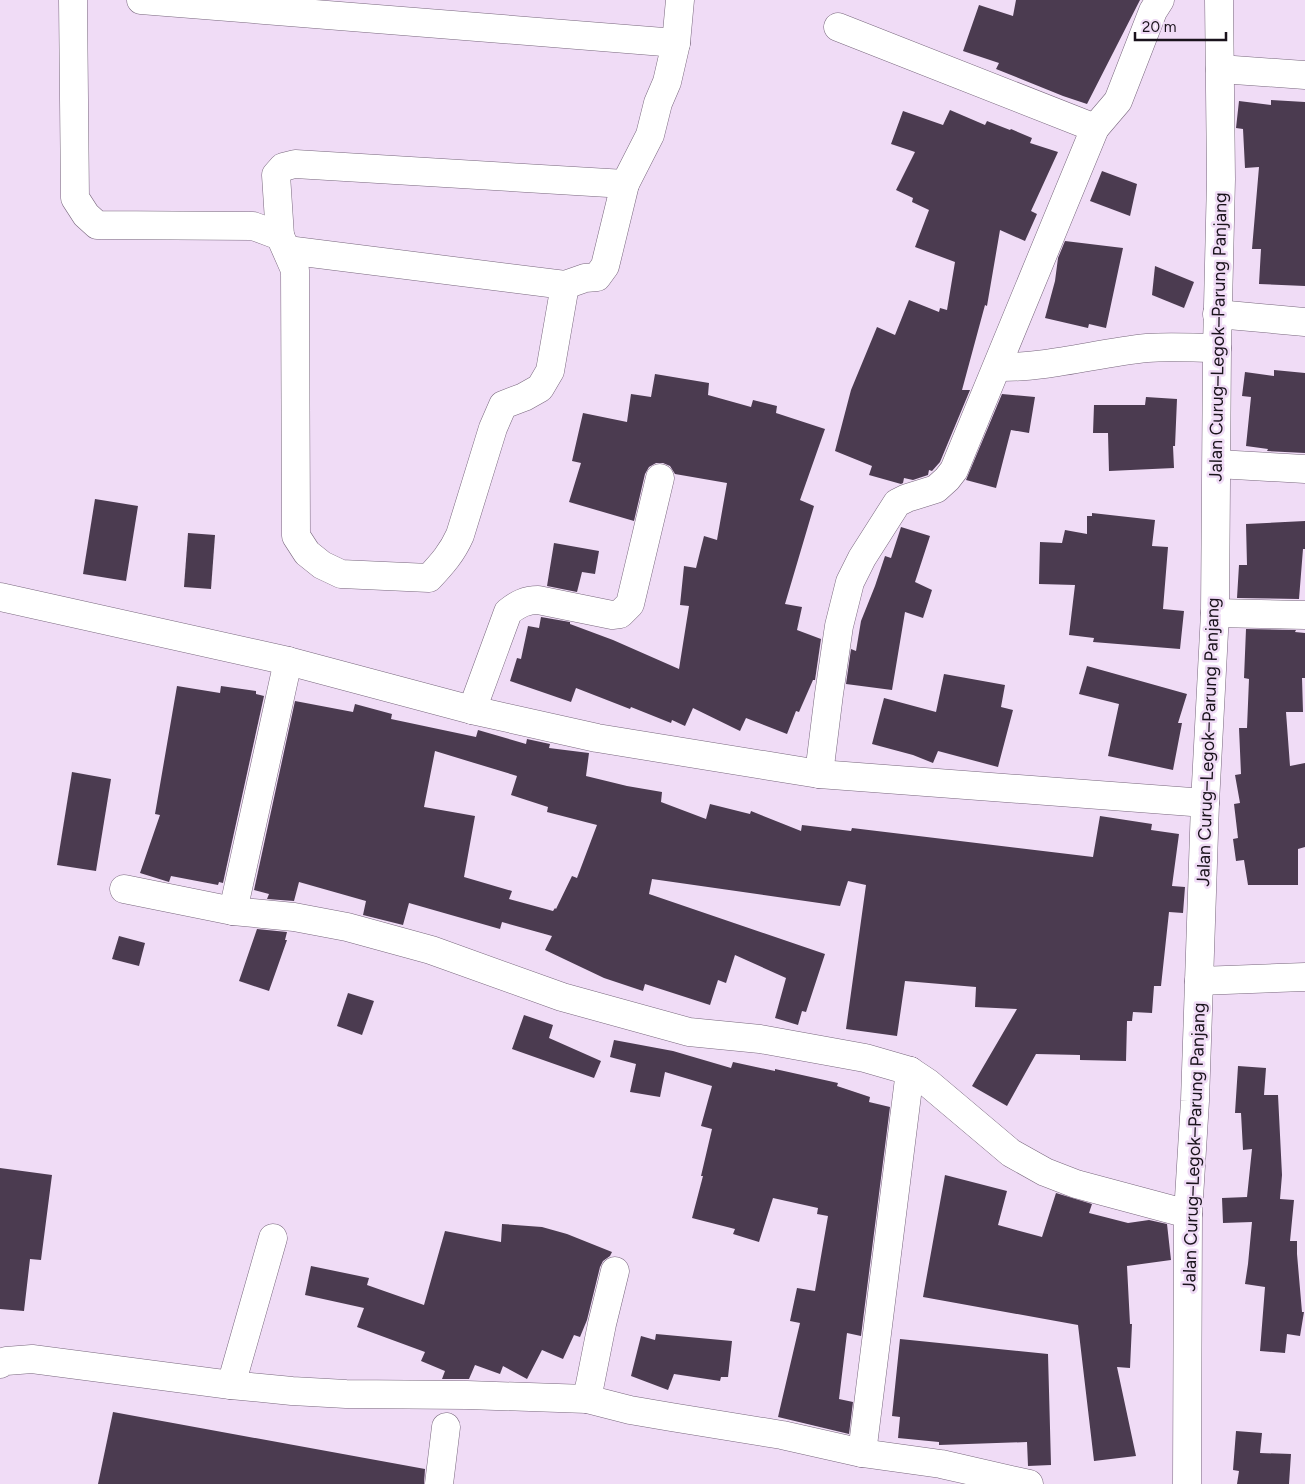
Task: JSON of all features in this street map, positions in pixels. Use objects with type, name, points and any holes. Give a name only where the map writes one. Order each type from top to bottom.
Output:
[{"type":"street","points":[[72,0],[74,198],[86,216],[97,225],[253,226],[284,243],[565,285],[585,278],[596,277],[605,266],[625,184],[650,135],[658,104],[667,82],[676,43],[680,0]]},
{"type":"street","points":[[141,0],[676,43]]},
{"type":"street","points":[[819,774],[839,626],[850,582],[862,558],[896,503],[936,489],[954,470],[1095,128],[1118,101],[1153,11],[1160,0]]},
{"type":"street","name":"Jalan Curug–Legok–Parung Panjang","points":[[1188,1484],[1188,1214],[1195,1101],[1205,802],[1215,613],[1217,314],[1221,179],[1219,0]]},
{"type":"street","points":[[838,27],[1095,128]]},
{"type":"street","points":[[1220,69],[1305,75]]},
{"type":"street","points":[[565,285],[550,371],[540,388],[503,405],[493,428],[460,535],[452,552],[429,578],[341,574],[322,565],[307,554],[296,536],[295,270],[284,243],[276,175],[283,167],[295,164],[625,184]]},
{"type":"street","points":[[1217,314],[1305,322]]},
{"type":"street","points":[[998,367],[1016,368],[1050,364],[1148,348],[1217,348]]},
{"type":"street","points":[[1217,464],[1305,468]]},
{"type":"street","points":[[472,710],[508,612],[514,607],[530,600],[538,600],[612,615],[620,614],[630,604],[660,478]]},
{"type":"street","points":[[0,597],[288,661],[472,710],[597,738],[819,774],[1205,802]]},
{"type":"street","points":[[1215,613],[1305,615]]},
{"type":"street","points":[[233,910],[288,661]]},
{"type":"street","points":[[124,889],[233,910],[294,917],[347,927],[431,950],[562,997],[688,1032],[770,1041],[865,1058],[910,1071],[928,1083],[1011,1152],[1045,1172],[1076,1184],[1188,1214]]},
{"type":"street","points":[[1200,981],[1305,977]]},
{"type":"street","points":[[862,1453],[910,1071]]},
{"type":"street","points":[[231,1385],[273,1238]]},
{"type":"street","points":[[586,1399],[615,1271]]},
{"type":"street","points":[[0,1364],[32,1359],[231,1385],[346,1394],[467,1395],[586,1399],[630,1410],[782,1435],[862,1453],[941,1464],[1029,1484]]},
{"type":"street","points":[[439,1484],[446,1427]]},
{"type":"building","points":[[1016,0],[1140,0],[1087,104],[996,69],[999,63],[963,51],[979,5],[1013,16]]},
{"type":"building","points":[[1271,100],[1305,102],[1305,286],[1259,284],[1261,249],[1252,249],[1259,167],[1245,168],[1243,129],[1236,128],[1239,101],[1271,105]]},
{"type":"building","points":[[950,110],[985,125],[987,121],[1011,129],[1032,138],[1030,143],[1058,152],[1031,211],[1037,214],[1025,241],[1000,230],[987,306],[985,305],[962,390],[970,390],[940,462],[932,471],[929,470],[928,475],[913,480],[904,478],[901,484],[869,475],[872,466],[835,451],[851,390],[877,327],[895,335],[909,300],[939,312],[940,308],[947,310],[955,262],[915,247],[929,210],[912,202],[913,198],[896,190],[915,152],[891,144],[903,111],[943,125]]},
{"type":"building","points":[[1102,171],[1137,184],[1130,216],[1090,201]]},
{"type":"building","points":[[1065,241],[1123,248],[1106,328],[1089,324],[1088,328],[1045,318],[1055,281],[1058,258]]},
{"type":"building","points":[[1155,266],[1194,282],[1184,308],[1152,295]]},
{"type":"building","points":[[1274,370],[1305,373],[1305,453],[1267,451],[1268,449],[1246,446],[1251,397],[1242,396],[1245,372],[1274,376]]},
{"type":"building","points":[[655,374],[709,383],[708,395],[751,407],[753,400],[777,406],[776,413],[825,429],[800,500],[814,506],[785,604],[802,607],[797,630],[821,639],[815,680],[813,680],[799,712],[796,711],[787,734],[746,718],[740,731],[693,708],[685,726],[672,720],[671,723],[631,707],[630,709],[576,688],[571,702],[510,681],[517,658],[521,659],[528,626],[539,628],[541,617],[570,622],[570,624],[613,640],[679,669],[689,606],[680,605],[684,566],[696,568],[704,536],[717,540],[727,483],[675,474],[670,466],[656,463],[649,467],[645,474],[634,521],[569,502],[581,463],[572,461],[583,413],[627,422],[631,394],[651,397]]},
{"type":"building","points":[[1002,394],[1035,397],[1029,433],[1011,430],[996,488],[966,480]]},
{"type":"building","points":[[1146,397],[1177,399],[1175,446],[1173,446],[1174,468],[1109,471],[1108,433],[1093,433],[1094,405],[1145,405]]},
{"type":"building","points":[[95,499],[138,506],[126,581],[83,574]]},
{"type":"building","points":[[1092,513],[1155,520],[1152,546],[1168,547],[1163,609],[1184,611],[1180,649],[1093,642],[1094,638],[1069,635],[1075,585],[1039,584],[1040,542],[1062,543],[1065,530],[1087,534],[1087,516],[1092,516]]},
{"type":"building","points":[[1305,521],[1305,549],[1303,549],[1299,599],[1237,598],[1239,565],[1247,565],[1246,524]]},
{"type":"building","points":[[901,527],[930,536],[915,582],[932,590],[923,618],[905,612],[892,690],[846,684],[851,649],[856,651],[861,621],[885,556],[891,558]]},
{"type":"building","points":[[188,533],[215,535],[211,589],[184,587]]},
{"type":"building","points":[[554,543],[599,551],[595,574],[582,572],[577,592],[547,586]]},
{"type":"building","points":[[1246,629],[1296,630],[1295,632],[1305,633],[1305,678],[1302,678],[1303,712],[1286,712],[1290,766],[1305,763],[1305,847],[1298,849],[1298,885],[1248,885],[1244,860],[1236,861],[1233,839],[1238,838],[1234,804],[1240,803],[1235,775],[1241,774],[1239,728],[1247,728],[1249,679],[1244,678]]},
{"type":"building","points":[[1087,666],[1187,694],[1178,723],[1182,723],[1173,770],[1108,756],[1119,704],[1079,694]]},
{"type":"building","points":[[944,674],[1005,685],[1001,707],[1013,710],[998,767],[938,751],[933,763],[913,755],[872,744],[884,698],[936,712]]},
{"type":"building","points":[[177,686],[220,693],[221,686],[256,691],[256,694],[264,696],[223,883],[219,882],[218,885],[171,876],[169,882],[140,873],[160,815],[155,814]]},
{"type":"building","points":[[295,701],[353,712],[355,704],[392,714],[391,719],[476,737],[478,730],[526,744],[527,739],[550,744],[549,748],[589,753],[586,776],[662,792],[661,802],[706,819],[710,804],[750,814],[751,811],[801,831],[802,825],[851,831],[852,828],[1093,857],[1100,816],[1152,824],[1151,830],[1179,834],[1172,886],[1185,887],[1183,913],[1169,912],[1161,986],[1154,986],[1152,1013],[1133,1012],[1132,1021],[1127,1021],[1126,1061],[1080,1060],[1080,1055],[1036,1054],[1007,1106],[972,1086],[1017,1009],[975,1007],[976,987],[905,981],[897,1036],[846,1029],[866,885],[848,881],[840,906],[652,879],[649,894],[825,954],[806,1012],[802,1011],[798,1025],[775,1018],[786,978],[735,955],[726,983],[718,980],[710,1005],[645,984],[643,991],[604,978],[545,950],[552,936],[502,922],[500,929],[409,903],[403,925],[363,915],[366,901],[299,882],[294,901],[267,899],[269,894],[254,890]],"holes":[[[435,751],[517,776],[511,795],[548,807],[547,812],[597,825],[577,878],[572,876],[556,909],[553,911],[509,899],[512,891],[464,877],[475,816],[424,807]]]},
{"type":"building","points":[[72,772],[111,779],[96,871],[57,865]]},
{"type":"building","points":[[257,929],[287,932],[285,940],[287,940],[269,991],[239,981]]},
{"type":"building","points":[[119,936],[145,943],[139,966],[112,959]]},
{"type":"building","points":[[348,993],[374,1001],[362,1035],[337,1026]]},
{"type":"building","points":[[524,1015],[553,1025],[549,1038],[601,1061],[594,1078],[512,1049]]},
{"type":"building","points":[[614,1040],[673,1051],[731,1068],[733,1062],[838,1083],[837,1086],[870,1097],[869,1102],[890,1107],[861,1336],[847,1333],[839,1399],[853,1402],[849,1434],[778,1417],[800,1323],[790,1321],[797,1288],[815,1291],[828,1216],[817,1214],[818,1208],[773,1198],[759,1242],[733,1234],[735,1229],[692,1218],[703,1176],[701,1176],[712,1129],[701,1126],[712,1086],[665,1072],[660,1097],[630,1092],[636,1064],[610,1057]]},
{"type":"building","points":[[1238,1066],[1266,1068],[1264,1095],[1278,1095],[1282,1175],[1280,1199],[1294,1200],[1290,1241],[1297,1241],[1302,1312],[1304,1312],[1300,1336],[1287,1334],[1285,1353],[1260,1351],[1265,1287],[1245,1284],[1252,1222],[1223,1223],[1222,1198],[1247,1197],[1252,1149],[1243,1150],[1241,1113],[1235,1113]]},
{"type":"building","points":[[0,1168],[52,1175],[41,1260],[30,1259],[24,1311],[0,1309]]},
{"type":"building","points":[[945,1175],[1007,1191],[998,1225],[1042,1237],[1056,1193],[1092,1204],[1089,1213],[1128,1223],[1149,1220],[1167,1224],[1171,1260],[1127,1266],[1130,1324],[1132,1324],[1130,1368],[1117,1367],[1136,1456],[1094,1461],[1078,1325],[923,1297]]},
{"type":"building","points":[[502,1224],[542,1227],[567,1234],[612,1252],[600,1267],[587,1320],[580,1337],[574,1335],[563,1359],[542,1350],[527,1379],[503,1366],[500,1374],[475,1365],[469,1379],[442,1379],[445,1371],[421,1361],[425,1352],[357,1327],[364,1308],[305,1295],[311,1266],[369,1278],[367,1285],[424,1305],[445,1231],[501,1242]]},
{"type":"building","points":[[656,1334],[732,1341],[728,1377],[721,1377],[720,1381],[674,1374],[668,1390],[631,1376],[641,1336],[655,1340]]},
{"type":"building","points":[[900,1339],[1048,1354],[1051,1465],[1028,1466],[1027,1442],[939,1445],[939,1442],[898,1438],[900,1417],[892,1416]]},
{"type":"building","points":[[113,1412],[425,1469],[424,1484],[98,1484]]},
{"type":"building","points":[[1236,1431],[1262,1433],[1260,1453],[1291,1454],[1289,1484],[1237,1484],[1239,1471],[1233,1470]]}]
